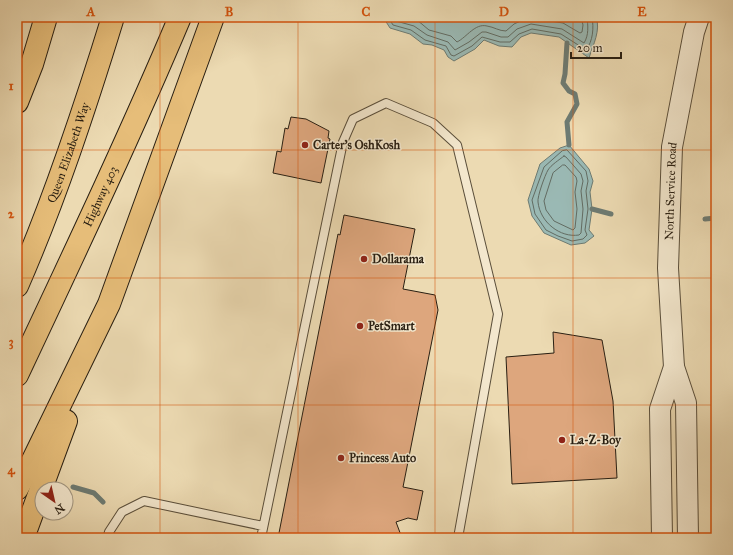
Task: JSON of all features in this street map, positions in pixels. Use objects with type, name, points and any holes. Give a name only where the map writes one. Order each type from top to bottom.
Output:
[{"type":"highway","points":[[17,102],[32,64],[46,17]]},
{"type":"highway","name":"Queen Elizabeth Way","points":[[17,286],[70,152],[113,17]]},
{"type":"highway","name":"Highway 403","points":[[17,375],[97,206],[180,17]]},
{"type":"highway","points":[[23,538],[213,17]]},
{"type":"highway","points":[[17,489],[33,460],[109,304]]},
{"type":"street","name":"North Service Road","points":[[688,538],[686,403],[674,367],[668,268],[672,147],[694,32],[699,17]]},
{"type":"street","name":"North Service Road","points":[[662,538],[660,409],[674,367]]},
{"type":"lane","points":[[261,538],[343,142],[353,119],[386,103],[433,122],[457,145],[498,314],[458,538]]},
{"type":"lane","points":[[107,538],[109,532],[122,512],[144,501],[264,526]]},
{"type":"green space","points":[[716,122],[716,307],[714,307],[714,127]]},
{"type":"water","points":[[383,17],[596,17],[598,27],[589,58],[559,37],[531,33],[521,37],[512,47],[499,46],[484,40],[475,49],[454,61],[448,57],[444,50],[432,45],[423,44],[410,34],[390,28]]},
{"type":"water","points":[[569,145],[589,169],[593,181],[590,192],[592,209],[589,230],[594,236],[585,243],[571,245],[544,233],[532,216],[528,200],[540,164],[560,148]]},
{"type":"building","name":"Carter's OshKosh","points":[[291,117],[306,119],[329,131],[328,138],[330,139],[321,183],[273,173],[277,151],[281,152],[285,128],[288,129]]},
{"type":"building","points":[[344,215],[415,229],[403,289],[435,295],[438,310],[403,487],[423,491],[417,520],[408,518],[396,522],[402,538],[278,538],[338,234],[340,235]]},
{"type":"building","name":"La-Z-Boy","points":[[553,332],[602,340],[613,401],[617,478],[512,484],[506,357],[554,353]]},
{"type":"waterway","points":[[567,43],[563,83],[569,91],[575,94],[577,104],[567,122],[569,145]]},
{"type":"waterway","points":[[592,209],[611,214]]},
{"type":"waterway","points":[[705,219],[716,218]]},
{"type":"waterway","points":[[74,487],[94,493],[103,502]]},
{"type":"place","name":"Carter's OshKosh","points":[[305,145]]},
{"type":"place","name":"Dollarama","points":[[364,259]]},
{"type":"place","name":"PetSmart","points":[[360,326]]},
{"type":"place","name":"La-Z-Boy","points":[[562,440]]},
{"type":"place","name":"Princess Auto","points":[[341,458]]}]
